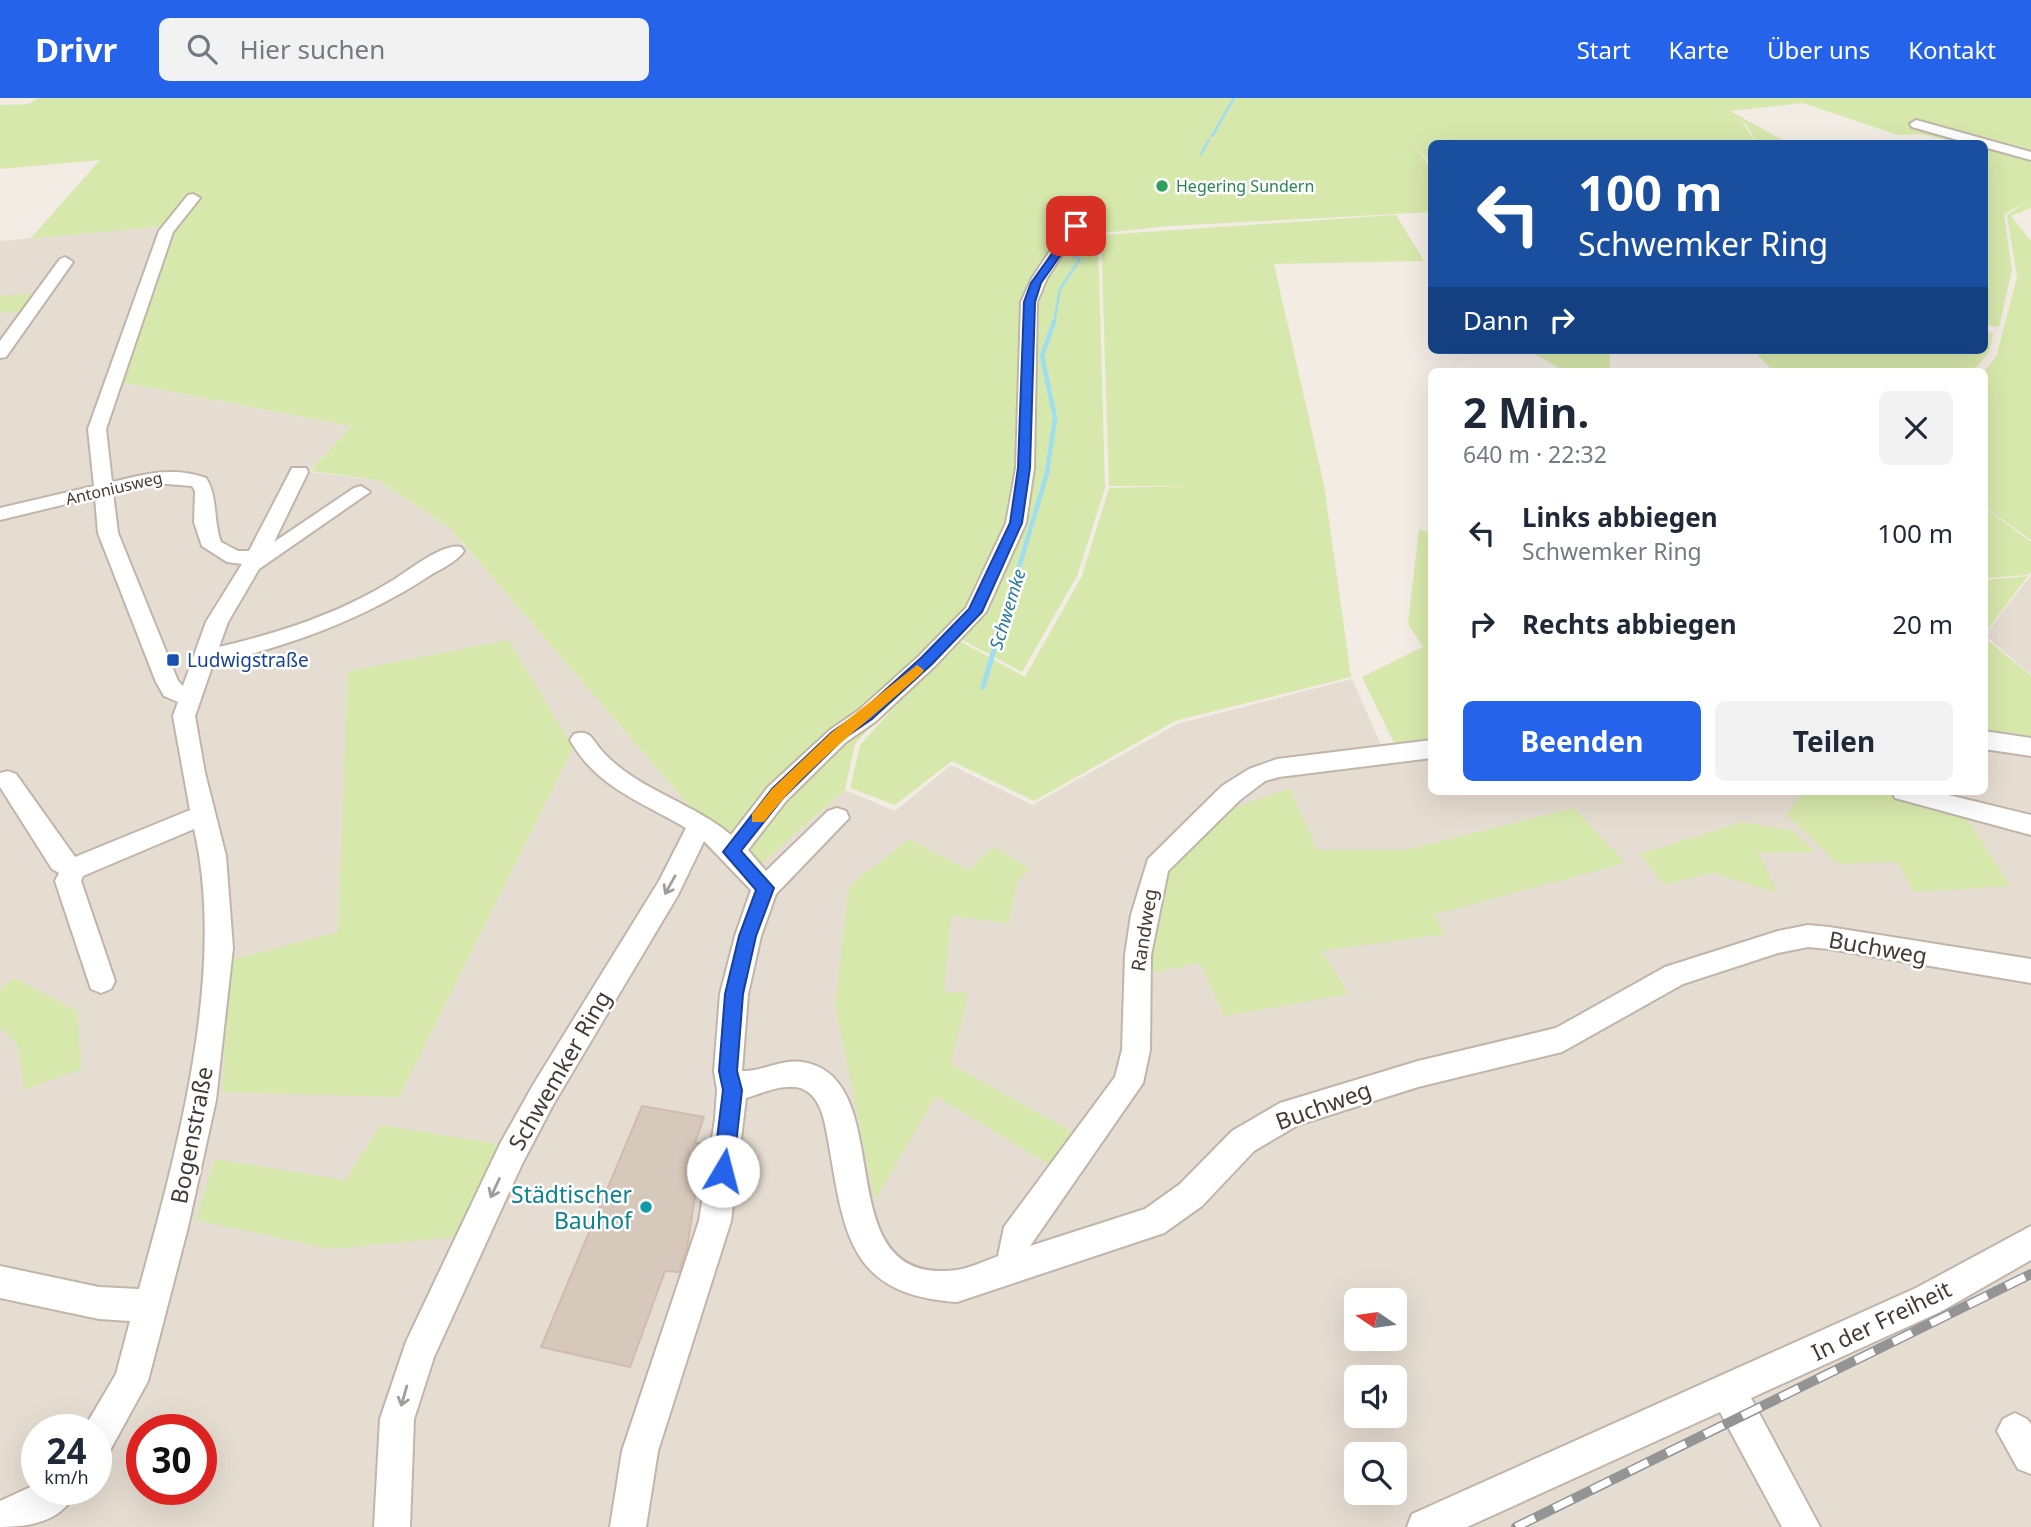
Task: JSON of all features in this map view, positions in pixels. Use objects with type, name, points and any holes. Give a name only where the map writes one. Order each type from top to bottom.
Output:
[{"type":"street","points":[[1916,124],[1974,140]]},
{"type":"street","points":[[1988,144],[2031,156]]},
{"type":"street","points":[[190,698],[172,690],[167,682],[108,533],[106,490],[97,429],[166,232],[193,198]]},
{"type":"street","points":[[732,852],[777,793],[838,736],[867,716],[975,612],[1016,523],[1024,468],[1030,302],[1036,283],[1069,240],[1083,212]]},
{"type":"street","points":[[0,353],[65,262]]},
{"type":"street","name":"Bogenstraße","points":[[112,1414],[131,1381],[201,1100],[220,948],[213,856],[184,716],[217,622],[254,562],[299,472]]},
{"type":"street","name":"Antoniusweg","points":[[0,514],[164,475],[192,479],[199,482],[204,491],[204,522],[212,546],[234,557],[254,562]]},
{"type":"street","name":"Bogenstraße","points":[[254,562],[361,492]]},
{"type":"street","points":[[205,658],[268,644],[318,626],[369,604],[454,551]]},
{"type":"street","points":[[582,740],[591,758],[634,789],[700,824],[732,852],[765,888]]},
{"type":"street","points":[[1988,741],[2031,747]]},
{"type":"street","name":"Randweg","points":[[1013,1270],[1015,1238],[1128,1083],[1136,1050],[1136,981],[1144,915],[1152,877],[1164,856],[1231,793],[1268,771],[1428,750]]},
{"type":"street","points":[[8,780],[61,862],[73,869]]},
{"type":"street","points":[[1915,795],[1937,803],[2031,825]]},
{"type":"street","points":[[101,981],[68,881],[73,869],[203,816]]},
{"type":"street","points":[[628,1527],[640,1451],[715,1221],[732,1090],[728,1071],[734,994],[748,936],[765,888],[838,818]]},
{"type":"street","name":"Schwemker Ring","points":[[392,1527],[397,1419],[418,1353],[536,1107],[669,888],[700,824]]},
{"type":"street","name":"Buchweg","points":[[732,1090],[780,1072],[805,1074],[827,1090],[833,1097],[839,1117],[868,1246],[895,1275],[943,1287],[974,1282],[1013,1270],[1153,1222],[1170,1213],[1191,1195],[1235,1148],[1290,1113],[1418,1074],[1562,1039],[1675,975],[1778,942],[1817,936],[1919,956],[2031,971]]},
{"type":"street","name":"In der Freiheit","points":[[1425,1527],[1928,1300],[2031,1242]]},
{"type":"street","points":[[0,1282],[99,1303],[150,1306]]},
{"type":"street","points":[[1728,1391],[1802,1527]]},
{"type":"street","points":[[0,1520],[38,1505]]},
{"type":"shaded area","points":[[1079,198],[1089,205],[1079,234],[1066,233],[1055,200]]},
{"type":"shaded area","points":[[166,226],[116,381],[351,426],[308,472],[378,480],[450,528],[716,837],[760,865],[845,790],[895,811],[951,765],[1032,805],[1177,724],[1352,679],[1382,747],[1428,741],[1428,795],[1988,795],[1988,737],[2031,743],[2031,1527],[0,1527],[0,241]]},
{"type":"shaded area","points":[[2031,575],[2031,675],[1988,638],[1988,631]]},
{"type":"green space","points":[[38,98],[2031,98],[2031,208],[2011,216],[2031,241],[2031,540],[1988,509],[1987,368],[1997,355],[2017,277],[2007,215],[2030,200],[2004,214],[2012,270],[1999,327],[1988,326],[1988,140],[1947,140],[1920,134],[1898,135],[1803,103],[1730,111],[1783,140],[1755,140],[1746,124],[1719,108],[1743,123],[1754,140],[1546,140],[1541,135],[1545,140],[1428,140],[1428,161],[1414,143],[1428,164],[1428,212],[1170,226],[1083,235],[1098,235],[1105,488],[1077,576],[1022,672],[955,636],[855,744],[845,790],[760,865],[716,837],[450,528],[378,480],[310,471],[351,426],[116,381],[166,226],[30,239],[100,160],[0,169],[0,105],[29,104]],"holes":[[[1080,197],[1092,204],[1082,235],[1061,235],[1064,230],[1053,199]]]},
{"type":"green space","points":[[1396,215],[1424,261],[1274,264],[1324,485],[1351,677],[1175,721],[1034,801],[952,761],[895,805],[850,788],[860,745],[956,639],[1025,677],[1082,576],[1109,488],[1192,486],[1109,486],[1101,235]]},
{"type":"green space","points":[[36,293],[22,311],[0,313],[0,296]]},
{"type":"green space","points":[[1988,331],[1993,334],[1988,353]]},
{"type":"green space","points":[[1535,354],[1610,354],[1610,368],[1559,368]]},
{"type":"green space","points":[[1757,354],[1987,354],[1976,368],[1770,368]]},
{"type":"green space","points":[[1988,510],[2031,542],[2031,572],[2028,575],[1988,578]]},
{"type":"green space","points":[[1419,529],[1428,532],[1428,739],[1394,743],[1362,677],[1423,647],[1408,624]]},
{"type":"green space","points":[[2028,576],[1988,629],[1988,580]]},
{"type":"green space","points":[[509,640],[573,748],[399,1097],[222,1092],[231,960],[338,932],[348,671]]},
{"type":"green space","points":[[1988,640],[2031,676],[2031,743],[1988,737]]},
{"type":"green space","points":[[1290,788],[1317,850],[1405,850],[1574,808],[1625,863],[1433,915],[1446,934],[1321,951],[1349,994],[1224,1016],[1200,963],[1142,975],[1161,878],[1201,820]]},
{"type":"green space","points":[[1800,795],[1908,795],[1966,817],[2010,886],[1914,892],[1897,862],[1838,864],[1787,815]]},
{"type":"green space","points":[[1743,822],[1793,831],[1815,852],[1758,853],[1778,893],[1713,873],[1664,885],[1640,854]]},
{"type":"green space","points":[[909,839],[968,870],[993,847],[1030,869],[1018,880],[1008,923],[951,916],[944,992],[968,993],[951,1064],[1076,1134],[1048,1164],[936,1096],[875,1200],[835,1006],[849,886]]},
{"type":"green space","points":[[14,978],[77,1011],[81,1069],[24,1090],[18,1045],[0,1027],[0,990]]},
{"type":"green space","points":[[381,1125],[504,1145],[456,1237],[330,1249],[196,1220],[215,1159],[345,1180]]},
{"type":"building","name":"Städtischer Bauhof","points":[[642,1106],[704,1117],[695,1143],[703,1143],[687,1249],[679,1272],[665,1271],[630,1367],[541,1347]]},
{"type":"waterway","name":"Schwemke","points":[[1212,136],[1234,98]]},
{"type":"waterway","name":"Schwemke","points":[[1201,154],[1209,140]]},
{"type":"waterway","name":"Schwemke","points":[[1054,324],[1060,289],[1080,259],[1071,255]]},
{"type":"waterway","name":"Schwemke","points":[[1003,621],[1047,473],[1055,418],[1042,356],[1054,322]]},
{"type":"waterway","name":"Schwemke","points":[[983,687],[1003,619]]},
{"type":"railway","points":[[1516,1527],[2031,1274]]},
{"type":"slow traffic","points":[[758,818],[777,793],[838,736],[867,716],[917,670]]},
{"type":"place","name":"Hegering Sundern","points":[[1162,186]]},
{"type":"place","name":"Ludwigstraße","points":[[173,660]]},
{"type":"place","name":"Städtischer Bauhof","points":[[646,1207]]},
{"type":"route","points":[[723,1171],[732,1090],[728,1071],[734,994],[748,936],[765,888],[732,852],[777,793],[838,736],[867,716],[975,612],[1016,523],[1024,468],[1030,302],[1036,283],[1069,240],[1076,226]]}]
